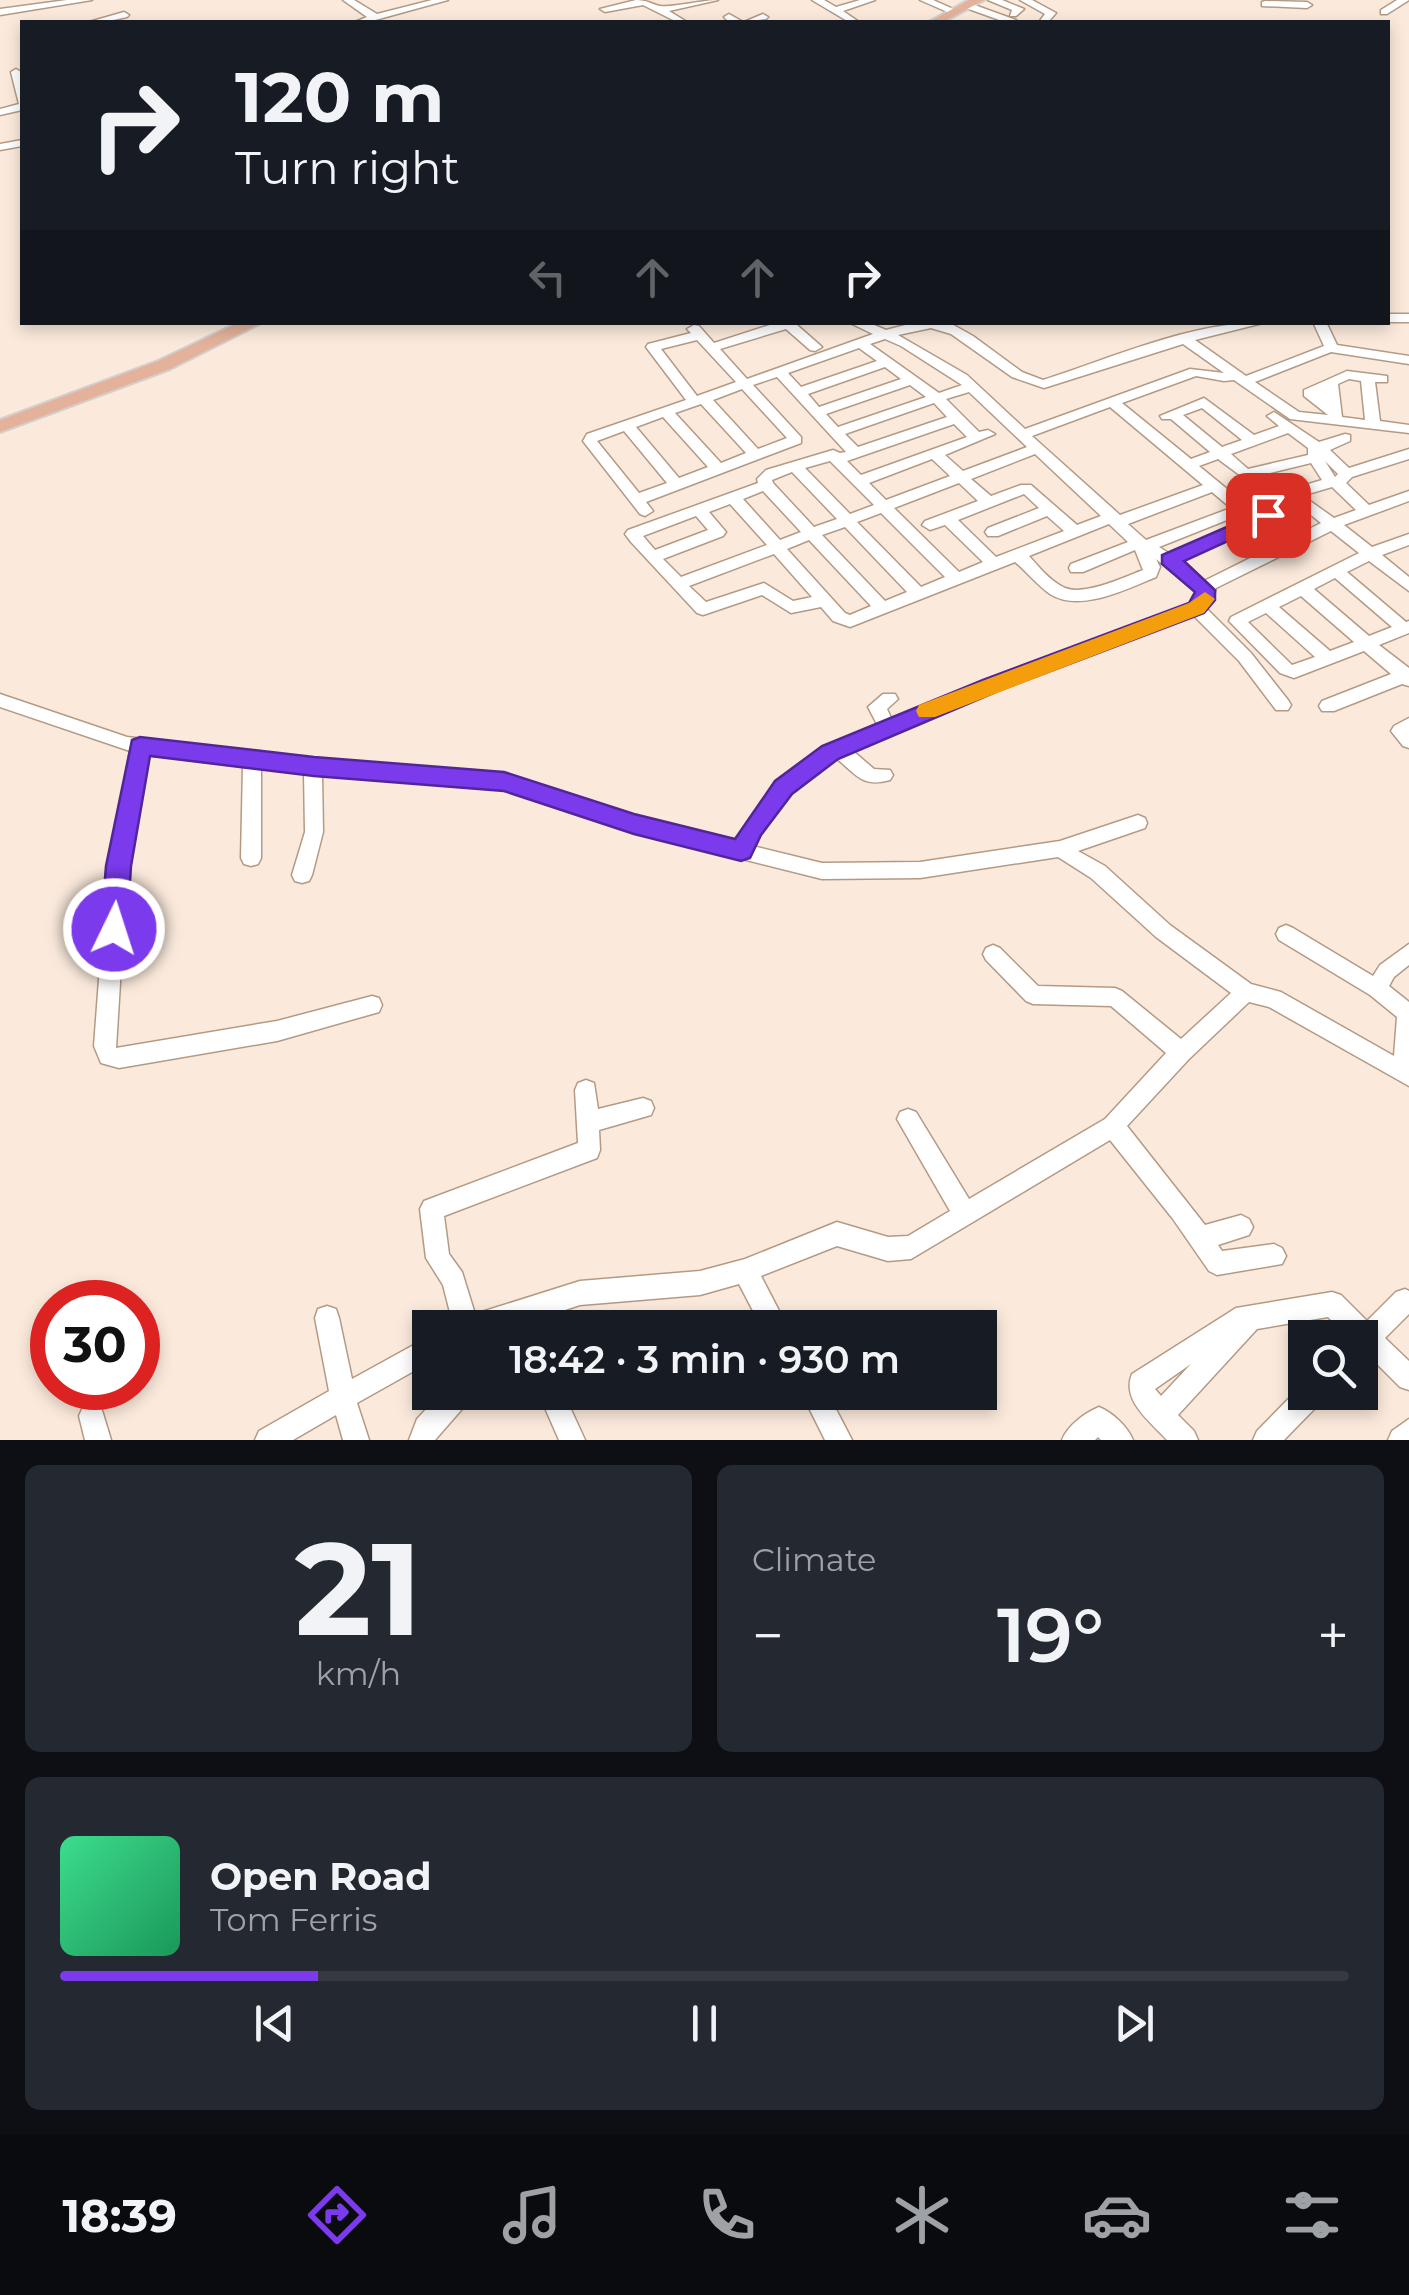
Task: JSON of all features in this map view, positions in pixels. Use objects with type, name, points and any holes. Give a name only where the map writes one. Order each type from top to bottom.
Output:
[{"type":"main road","points":[[940,20],[976,2]]},
{"type":"main road","points":[[940,20],[976,2]]},
{"type":"main road","points":[[0,425],[164,366],[247,325]]},
{"type":"street","points":[[348,0],[377,19]]},
{"type":"street","points":[[371,20],[443,0]]},
{"type":"street","points":[[658,10],[712,0]]},
{"type":"street","points":[[817,0],[852,20]]},
{"type":"street","points":[[833,11],[870,0]]},
{"type":"street","points":[[924,0],[954,12]]},
{"type":"street","points":[[976,2],[1013,18],[1020,9],[993,0]]},
{"type":"street","points":[[1025,0],[1051,12],[1045,20]]},
{"type":"street","points":[[1384,12],[1406,0]]},
{"type":"street","points":[[605,9],[643,1],[679,20]]},
{"type":"street","points":[[1263,4],[1307,5]]},
{"type":"street","points":[[0,12],[11,6],[88,5]]},
{"type":"street","points":[[105,20],[124,16]]},
{"type":"street","points":[[754,20],[763,17]]},
{"type":"street","points":[[16,72],[19,124]]},
{"type":"street","points":[[0,112],[20,106]]},
{"type":"street","points":[[710,348],[788,325]]},
{"type":"street","points":[[792,325],[815,347]]},
{"type":"street","points":[[866,325],[895,332],[972,386],[1143,545],[1169,560],[1205,590]]},
{"type":"street","points":[[756,455],[699,399],[652,347],[697,332],[742,384],[796,440],[677,485],[640,505],[590,441],[597,433],[665,411],[699,399],[742,384],[862,345],[912,325]]},
{"type":"street","points":[[944,325],[1025,379],[1044,384],[1237,325]]},
{"type":"street","points":[[1321,325],[1332,348]]},
{"type":"street","points":[[1184,339],[1288,414],[1334,416],[1409,430]]},
{"type":"street","points":[[858,481],[982,436],[937,398],[862,345]]},
{"type":"street","points":[[1023,434],[1196,372],[1243,378],[1332,348],[1409,360]]},
{"type":"street","points":[[798,393],[887,362]]},
{"type":"street","points":[[779,372],[836,432],[858,481],[956,579]]},
{"type":"street","points":[[1334,416],[1309,392],[1347,376],[1376,378],[1373,426]]},
{"type":"street","points":[[1098,589],[1072,564],[1143,545],[1242,509],[1330,483],[1315,458],[1316,446],[1222,377]]},
{"type":"street","points":[[818,412],[911,380]]},
{"type":"street","points":[[836,432],[972,386]]},
{"type":"street","points":[[1252,441],[1210,399],[1168,416],[1250,475],[1315,458]]},
{"type":"street","points":[[1112,402],[1242,509]]},
{"type":"street","points":[[665,411],[718,469]]},
{"type":"street","points":[[882,608],[766,485],[766,476],[829,455],[847,456],[958,418]]},
{"type":"street","points":[[626,424],[677,485]]},
{"type":"street","points":[[1190,465],[1290,427]]},
{"type":"street","points":[[1345,438],[1322,449],[1347,474]]},
{"type":"street","points":[[681,583],[1038,448]]},
{"type":"street","points":[[934,453],[988,502]]},
{"type":"street","points":[[1366,510],[1337,484],[1347,474],[1409,454]]},
{"type":"street","points":[[796,466],[918,594]]},
{"type":"street","points":[[766,485],[633,534],[636,543],[705,609],[764,588],[791,607],[825,600]]},
{"type":"street","points":[[930,525],[1034,485],[1050,509],[1076,533]]},
{"type":"street","points":[[733,496],[839,617],[850,621],[1076,533],[1214,486]]},
{"type":"street","points":[[1205,590],[1335,523],[1409,496]]},
{"type":"street","points":[[1169,560],[1299,501],[1311,504],[1408,582]]},
{"type":"street","points":[[652,557],[718,532],[698,509]]},
{"type":"street","points":[[1050,509],[997,531],[1064,594],[1116,587],[1150,573],[1143,545]]},
{"type":"street","points":[[947,518],[994,564]]},
{"type":"street","points":[[1406,631],[1294,672],[1286,669],[1237,622],[1372,553],[1409,539]]},
{"type":"street","points":[[1336,571],[1406,631]]},
{"type":"street","points":[[1304,589],[1407,677]]},
{"type":"street","points":[[741,850],[783,787],[838,749],[1196,608],[1205,600],[1205,590]]},
{"type":"street","points":[[1267,605],[1327,658]]},
{"type":"street","points":[[1196,608],[1246,657],[1282,705]]},
{"type":"street","points":[[1328,706],[1407,677]]},
{"type":"street","points":[[887,727],[877,707],[889,699]]},
{"type":"street","points":[[0,700],[106,739],[140,746],[504,782],[634,824],[822,870],[920,870],[1060,849],[1138,823]]},
{"type":"street","points":[[1409,726],[1400,731],[1409,741]]},
{"type":"street","points":[[140,746],[116,888],[105,1046],[109,1056],[120,1058],[277,1031],[372,1005]]},
{"type":"street","points":[[838,749],[867,775],[884,776]]},
{"type":"street","points":[[251,858],[252,760]]},
{"type":"street","points":[[302,876],[314,832],[314,766]]},
{"type":"street","points":[[1060,849],[1098,872],[1163,930],[1246,992],[1274,999],[1405,1074],[1408,1017],[1376,989],[1286,934]]},
{"type":"street","points":[[1376,989],[1387,972],[1409,953]]},
{"type":"street","points":[[993,954],[1032,995],[1119,998],[1181,1052]]},
{"type":"street","points":[[542,1310],[580,1293],[625,1286],[688,1285],[745,1271],[837,1234],[888,1249],[911,1247],[1112,1126],[1181,1052],[1246,992]]},
{"type":"street","points":[[463,1310],[454,1280],[440,1264],[430,1222],[432,1208],[585,1152],[590,1147],[586,1090]]},
{"type":"street","points":[[588,1122],[643,1108]]},
{"type":"street","points":[[908,1119],[964,1213]]},
{"type":"street","points":[[1112,1126],[1220,1264],[1274,1256]]},
{"type":"street","points":[[1199,1238],[1241,1227]]},
{"type":"street","points":[[745,1271],[766,1310]]},
{"type":"street","points":[[1378,1327],[1405,1300]]},
{"type":"street","points":[[1185,1440],[1141,1392],[1144,1379],[1236,1320],[1332,1304],[1346,1320]]},
{"type":"street","points":[[327,1318],[342,1397],[356,1440]]},
{"type":"street","points":[[1162,1415],[1251,1318]]},
{"type":"street","points":[[1378,1353],[1409,1378]]},
{"type":"street","points":[[268,1440],[412,1358]]},
{"type":"street","points":[[422,1440],[426,1428],[443,1410]]},
{"type":"street","points":[[559,1410],[572,1440]]},
{"type":"street","points":[[822,1410],[839,1440]]},
{"type":"street","points":[[1266,1440],[1295,1410]]},
{"type":"street","points":[[1075,1440],[1099,1420],[1120,1440]]},
{"type":"street","points":[[1401,1440],[1409,1432]]},
{"type":"slow traffic","points":[[927,711],[1196,608],[1205,599]]},
{"type":"route","points":[[114,929],[124,827],[140,746],[504,782],[552,794],[634,824],[741,850],[783,787],[830,752],[1196,608],[1205,600],[1205,590],[1169,560],[1268,515]]}]
